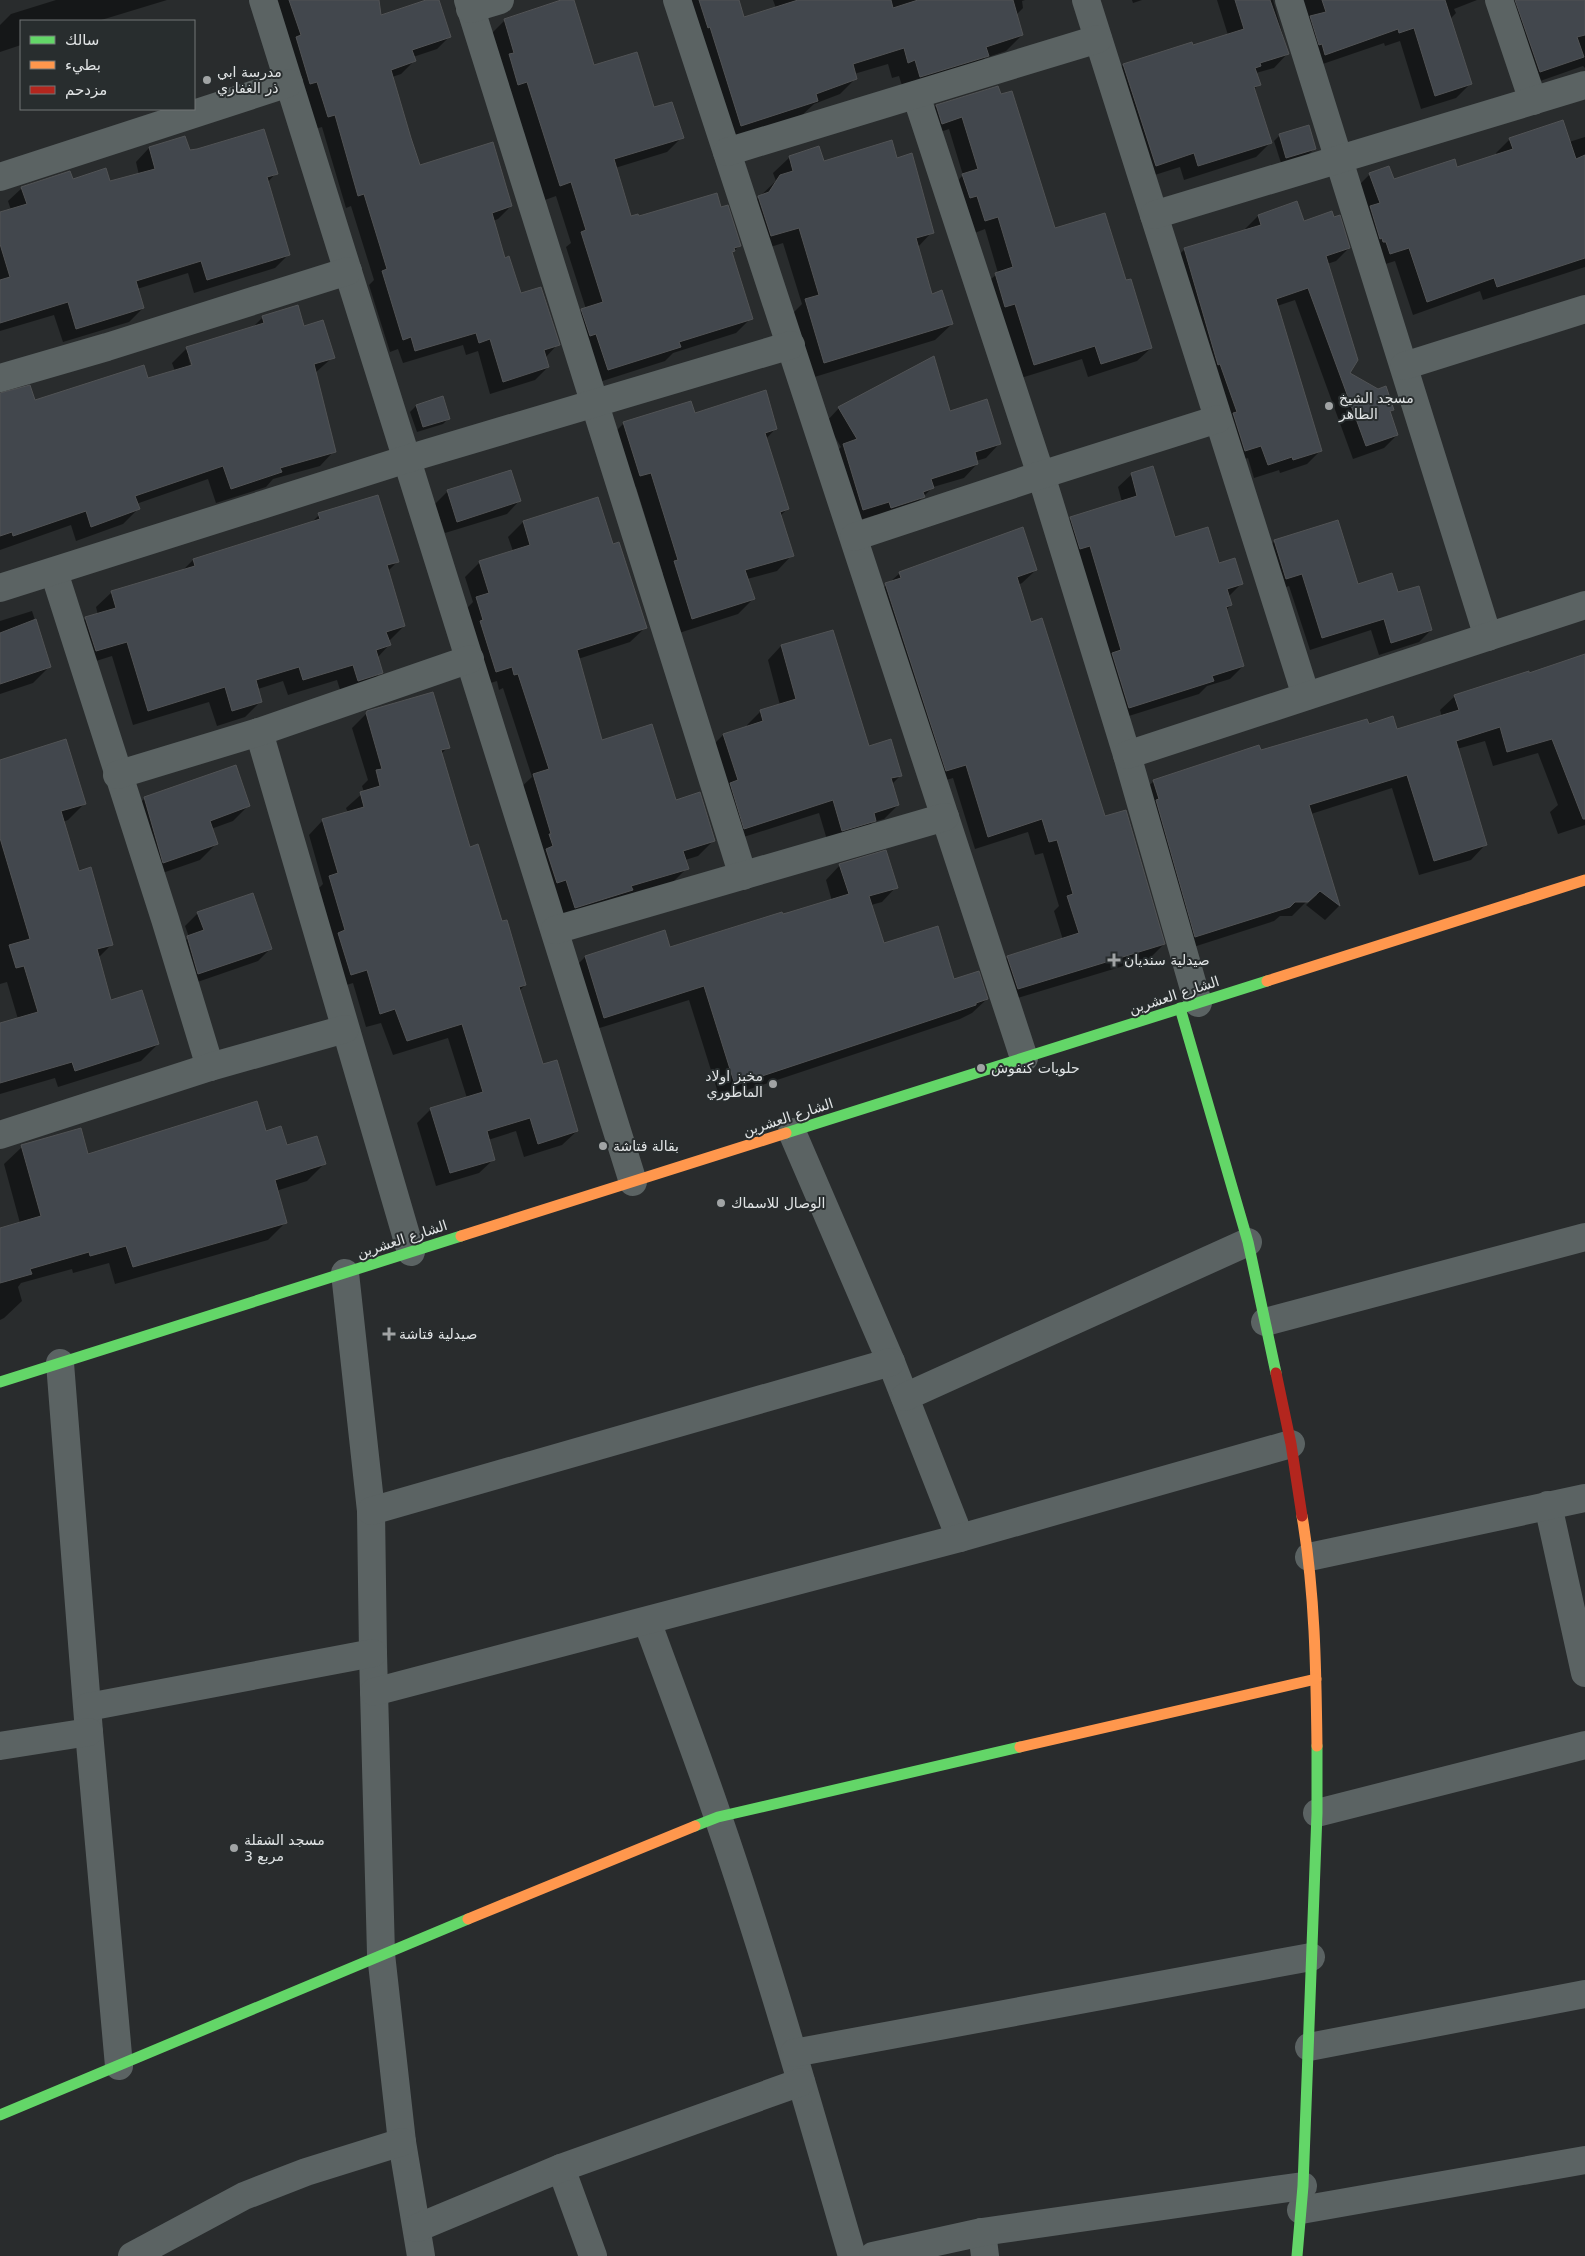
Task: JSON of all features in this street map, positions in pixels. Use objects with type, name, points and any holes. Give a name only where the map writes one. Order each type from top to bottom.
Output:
[{"type":"street","points":[[263,0],[633,1182]]},
{"type":"street","points":[[500,0],[469,4],[743,876]]},
{"type":"street","points":[[677,0],[1024,1058]]},
{"type":"street","points":[[1086,0],[1306,696]]},
{"type":"street","points":[[1290,0],[1488,637]]},
{"type":"street","points":[[1500,0],[1533,101]]},
{"type":"street","points":[[727,152],[1098,39]]},
{"type":"street","points":[[0,177],[289,83]]},
{"type":"street","points":[[1154,215],[1585,86]]},
{"type":"street","points":[[916,95],[1041,475],[1127,754],[1248,1242],[1291,1444],[1308,1558],[1316,1679],[1318,1813],[1311,1957],[1310,2047],[1297,2256]]},
{"type":"street","points":[[0,378],[107,347],[348,271]]},
{"type":"street","points":[[1404,366],[1585,309]]},
{"type":"street","points":[[0,588],[407,459],[791,346]]},
{"type":"street","points":[[854,538],[1041,475],[1218,419]]},
{"type":"street","points":[[54,572],[165,919],[210,1068]]},
{"type":"street","points":[[1127,754],[1585,605]]},
{"type":"street","points":[[118,775],[259,732],[470,659]]},
{"type":"street","points":[[259,732],[411,1252]]},
{"type":"street","points":[[555,930],[945,817]]},
{"type":"street","name":"الشارع العشرين","points":[[0,1382],[1585,880]]},
{"type":"street","points":[[0,1135],[210,1068],[345,1029]]},
{"type":"street","points":[[792,1132],[891,1362],[960,1538]]},
{"type":"street","points":[[1265,1322],[1585,1237]]},
{"type":"street","points":[[905,1397],[1248,1242]]},
{"type":"street","points":[[345,1273],[371,1511],[372,1653],[381,1954],[402,2142],[421,2256]]},
{"type":"street","points":[[371,1511],[891,1362]]},
{"type":"street","points":[[60,1363],[119,2066]]},
{"type":"street","points":[[374,1692],[960,1538],[1291,1444]]},
{"type":"street","points":[[1308,1558],[1585,1498]]},
{"type":"street","points":[[1548,1505],[1585,1673]]},
{"type":"street","points":[[647,1621],[718,1817],[794,2053],[852,2256]]},
{"type":"street","points":[[0,1746],[89,1719],[372,1653]]},
{"type":"street","points":[[0,2115],[381,1954],[718,1817],[1316,1679]]},
{"type":"street","points":[[1318,1813],[1585,1745]]},
{"type":"street","points":[[794,2053],[1311,1957]]},
{"type":"street","points":[[1310,2047],[1585,1994]]},
{"type":"street","points":[[417,2228],[560,2168],[801,2082]]},
{"type":"street","points":[[132,2256],[244,2196],[306,2172],[402,2142]]},
{"type":"street","points":[[873,2256],[983,2244],[1585,2160]]},
{"type":"street","points":[[560,2168],[593,2256]]},
{"type":"building","points":[[289,0],[379,0],[381,15],[426,0],[439,0],[451,37],[412,50],[416,61],[391,70],[411,138],[420,165],[493,142],[512,206],[492,213],[505,258],[509,256],[521,293],[541,287],[560,345],[544,350],[549,367],[503,382],[490,339],[479,343],[476,333],[415,351],[411,337],[403,340],[382,271],[387,269],[364,194],[358,196],[335,115],[328,117],[317,82],[310,84],[296,37],[301,35]]},
{"type":"building","points":[[561,0],[574,0],[594,65],[637,52],[654,107],[672,102],[684,138],[614,159],[631,216],[638,214],[639,216],[717,193],[721,207],[728,205],[741,246],[734,248],[735,251],[732,252],[753,319],[679,342],[681,347],[608,370],[596,334],[590,336],[581,309],[603,302],[581,232],[586,230],[571,182],[560,186],[527,82],[518,85],[509,54],[514,53],[504,19]]},
{"type":"building","points":[[699,0],[739,0],[744,17],[798,0],[891,0],[893,8],[918,0],[1013,0],[1023,35],[986,47],[989,56],[920,77],[915,60],[908,63],[904,48],[853,64],[857,79],[816,94],[818,101],[741,126],[710,27],[708,28]]},
{"type":"building","points":[[1235,0],[1270,0],[1289,54],[1260,63],[1261,66],[1255,68],[1261,85],[1254,87],[1272,143],[1198,166],[1194,153],[1156,166],[1123,64],[1192,42],[1193,45],[1244,29]]},
{"type":"building","points":[[1322,0],[1445,0],[1472,84],[1435,96],[1414,28],[1399,33],[1398,29],[1325,55],[1322,44],[1319,45],[1310,16],[1326,12]]},
{"type":"building","points":[[1515,0],[1585,0],[1585,35],[1577,37],[1584,57],[1540,72]]},
{"type":"building","points":[[998,86],[1001,94],[1012,91],[1055,228],[1105,213],[1126,280],[1131,279],[1152,348],[1101,364],[1095,346],[1034,365],[1015,304],[1005,307],[995,273],[1013,267],[998,217],[985,221],[977,196],[970,198],[962,174],[978,169],[962,117],[942,124],[936,105]]},
{"type":"building","points":[[1563,120],[1576,159],[1585,155],[1585,258],[1497,287],[1494,278],[1427,302],[1409,248],[1390,254],[1386,242],[1383,242],[1382,238],[1380,239],[1370,206],[1380,203],[1369,173],[1389,166],[1394,179],[1455,159],[1457,167],[1513,149],[1509,138]]},
{"type":"building","points":[[1309,125],[1316,149],[1286,158],[1279,134]]},
{"type":"building","points":[[264,129],[278,174],[267,177],[290,255],[207,280],[201,261],[136,281],[144,308],[76,329],[68,302],[0,323],[0,280],[10,277],[0,244],[0,212],[27,204],[21,187],[70,171],[73,179],[106,168],[110,181],[155,169],[149,147],[185,136],[190,150],[197,149]]},
{"type":"building","points":[[892,140],[897,158],[912,153],[934,233],[916,238],[932,294],[942,290],[953,324],[824,363],[805,299],[819,295],[799,228],[771,236],[758,196],[769,192],[780,175],[793,171],[789,156],[819,146],[824,161]]},
{"type":"building","points":[[1297,201],[1304,221],[1332,211],[1334,217],[1340,215],[1350,248],[1326,256],[1358,360],[1350,373],[1378,389],[1386,386],[1394,410],[1390,411],[1398,435],[1366,446],[1308,288],[1276,299],[1322,451],[1293,460],[1292,457],[1268,465],[1261,446],[1245,451],[1233,413],[1237,412],[1220,364],[1218,365],[1184,248],[1261,225],[1258,215]]},
{"type":"building","points":[[298,305],[304,326],[323,320],[335,358],[314,364],[336,452],[280,468],[282,472],[231,489],[223,466],[135,496],[140,509],[91,527],[86,511],[13,536],[12,532],[0,536],[0,393],[30,385],[35,400],[144,365],[148,378],[192,365],[186,347],[264,323],[262,316]]},
{"type":"building","points":[[934,356],[950,411],[987,399],[1001,444],[975,452],[978,464],[931,479],[934,488],[923,492],[925,497],[891,508],[889,502],[863,510],[843,444],[857,439],[838,407]]},
{"type":"building","points":[[766,390],[777,429],[765,433],[789,509],[780,512],[794,556],[745,570],[755,599],[692,619],[674,561],[678,560],[651,473],[640,476],[623,422],[691,401],[695,413]]},
{"type":"building","points":[[443,396],[450,419],[423,427],[416,405]]},
{"type":"building","points":[[1153,466],[1175,537],[1208,527],[1219,563],[1235,558],[1243,584],[1227,589],[1232,605],[1226,607],[1244,666],[1212,676],[1214,681],[1129,708],[1112,653],[1121,650],[1090,546],[1080,549],[1070,517],[1137,496],[1131,473]]},
{"type":"building","points":[[511,470],[521,501],[457,522],[447,490]]},
{"type":"building","points":[[378,495],[399,562],[387,565],[405,626],[386,632],[391,645],[376,650],[383,673],[358,681],[353,665],[303,680],[299,667],[256,680],[262,702],[232,711],[225,687],[148,711],[127,642],[96,651],[85,617],[116,608],[111,591],[195,566],[193,559],[320,519],[318,513]]},
{"type":"building","points":[[598,497],[613,544],[619,542],[647,628],[577,650],[602,740],[652,724],[676,800],[700,792],[715,841],[683,851],[689,869],[631,886],[633,890],[575,908],[566,880],[557,883],[546,849],[553,846],[549,834],[551,834],[533,774],[549,769],[518,674],[514,675],[512,667],[496,672],[480,621],[483,620],[476,597],[489,593],[479,561],[530,545],[523,521]]},
{"type":"building","points":[[1338,520],[1358,584],[1392,573],[1398,592],[1419,586],[1432,630],[1391,643],[1384,619],[1322,638],[1302,574],[1286,579],[1274,540]]},
{"type":"building","points":[[1023,527],[1037,570],[1017,577],[1031,622],[1042,618],[1105,816],[1126,810],[1165,944],[1018,989],[1007,956],[1079,933],[1067,896],[1073,894],[1057,840],[1049,842],[1042,819],[988,837],[966,765],[946,771],[885,583],[901,578],[899,572]]},
{"type":"building","points":[[36,619],[51,667],[0,684],[0,633]]},
{"type":"building","points":[[833,630],[869,746],[891,739],[902,776],[891,778],[899,805],[874,813],[876,821],[842,831],[833,800],[744,829],[730,783],[738,780],[723,734],[763,721],[760,710],[796,699],[781,645]]},
{"type":"building","points":[[1585,654],[1585,819],[1583,819],[1552,739],[1507,752],[1500,727],[1456,741],[1487,845],[1434,861],[1407,775],[1309,805],[1340,906],[1320,891],[1308,902],[1295,902],[1290,907],[1195,937],[1156,800],[1159,799],[1153,780],[1259,745],[1261,750],[1367,719],[1369,724],[1393,716],[1397,729],[1459,710],[1454,695]]},
{"type":"building","points":[[433,692],[450,748],[441,750],[470,847],[478,844],[502,921],[507,920],[526,985],[519,987],[543,1064],[557,1060],[578,1131],[538,1144],[530,1118],[487,1131],[495,1160],[450,1173],[430,1108],[483,1092],[462,1024],[407,1041],[395,1009],[380,1014],[367,970],[351,975],[338,933],[345,930],[329,876],[338,873],[322,819],[364,807],[360,792],[380,786],[376,770],[382,769],[367,711]]},
{"type":"building","points":[[66,739],[86,804],[61,811],[79,871],[91,867],[113,945],[97,949],[111,1000],[142,990],[159,1044],[75,1071],[72,1062],[0,1083],[0,1023],[38,1012],[24,966],[16,968],[9,945],[30,939],[0,838],[0,760]]},
{"type":"building","points":[[236,765],[250,806],[210,821],[218,844],[163,863],[144,797]]},
{"type":"building","points":[[886,850],[898,888],[869,896],[884,943],[938,926],[954,979],[979,971],[988,999],[976,1003],[976,1005],[735,1085],[704,986],[604,1018],[585,956],[665,930],[670,947],[782,912],[783,914],[849,894],[839,864]]},
{"type":"building","points":[[253,893],[272,949],[198,974],[187,936],[204,930],[197,912]]},
{"type":"building","points":[[257,1101],[266,1131],[281,1126],[287,1145],[317,1136],[326,1164],[275,1180],[287,1223],[133,1267],[126,1246],[90,1256],[89,1252],[30,1269],[32,1274],[0,1283],[0,1228],[41,1216],[21,1145],[81,1128],[88,1154]]},
{"type":"traffic: fast","points":[[786,1133],[1267,981]]},
{"type":"traffic: fast","points":[[1180,1008],[1248,1242],[1276,1373]]},
{"type":"traffic: fast","points":[[0,1382],[461,1236]]},
{"type":"traffic: fast","points":[[1297,2256],[1303,2186],[1317,1813],[1317,1746]]},
{"type":"traffic: fast","points":[[695,1826],[718,1817],[1020,1747]]},
{"type":"traffic: fast","points":[[0,2115],[468,1919]]},
{"type":"traffic: slow","points":[[1267,981],[1585,880]]},
{"type":"traffic: slow","points":[[461,1236],[786,1133]]},
{"type":"traffic: slow","points":[[1302,1516],[1312,1602],[1317,1746]]},
{"type":"traffic: slow","points":[[1020,1747],[1316,1679]]},
{"type":"traffic: slow","points":[[468,1919],[695,1826]]},
{"type":"traffic: jam","points":[[1276,1373],[1291,1444],[1302,1516]]},
{"type":"place","name":"مدرسة ابي ذر الغفاري","points":[[207,80]]},
{"type":"place","name":"مسجد الشيخ الطاهر","points":[[1329,406]]},
{"type":"place","name":"صيدلية سنديان","points":[[1114,960]]},
{"type":"place","name":"حلويات كنفوش","points":[[981,1068]]},
{"type":"place","name":"مخبز اولاد الماطوري","points":[[773,1084]]},
{"type":"place","name":"بقالة فتاشة","points":[[603,1146]]},
{"type":"place","name":"الوصال للاسماك","points":[[721,1203]]},
{"type":"place","name":"صيدلية فتاشة","points":[[389,1334]]},
{"type":"place","name":"مسجد الشقلة مربع 3","points":[[234,1848]]}]
